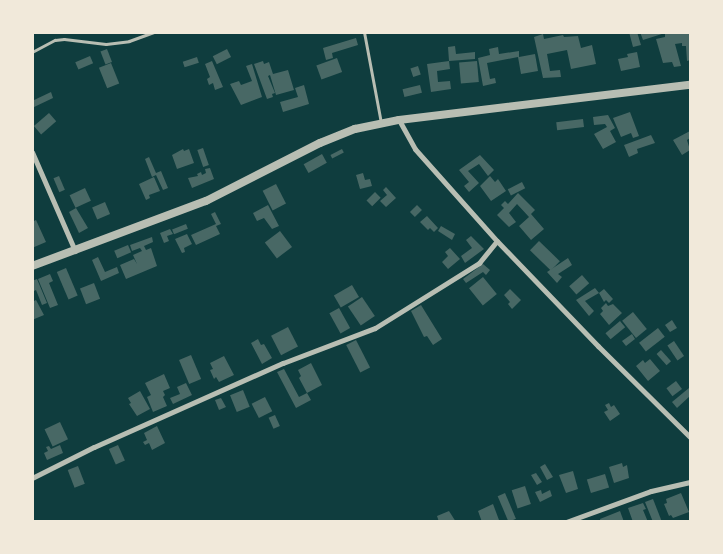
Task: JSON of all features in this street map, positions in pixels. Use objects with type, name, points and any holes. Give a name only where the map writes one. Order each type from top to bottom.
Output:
[{"type":"street","points":[[32,266],[75,252],[222,195],[331,138],[355,129],[399,120],[690,85]]},
{"type":"street","points":[[399,120],[415,149],[498,241],[598,346],[690,437]]},
{"type":"street","points":[[32,152],[75,252]]},
{"type":"street","points":[[32,478],[94,447],[283,363],[374,328],[459,277],[483,259],[498,241]]},
{"type":"street","points":[[566,522],[651,491],[690,482]]},
{"type":"lane","points":[[32,52],[54,40],[64,39],[106,44],[130,41],[154,32]]},
{"type":"lane","points":[[364,32],[381,124]]},
{"type":"building","points":[[629,32],[637,32],[641,45],[633,47]]},
{"type":"building","points":[[640,32],[690,32],[690,60],[687,61],[686,46],[682,46],[682,43],[675,44],[681,66],[674,67],[672,62],[663,63],[656,39],[665,37],[665,33],[643,40]]},
{"type":"building","points":[[543,34],[544,39],[563,35],[564,37],[578,36],[581,48],[592,45],[596,64],[571,69],[567,50],[547,54],[550,71],[560,70],[561,77],[543,78],[534,37]]},
{"type":"building","points":[[356,38],[358,45],[332,53],[333,58],[326,60],[323,48]]},
{"type":"building","points":[[455,46],[456,54],[475,52],[475,59],[449,61],[448,47]]},
{"type":"building","points":[[498,47],[499,54],[519,51],[519,57],[535,54],[538,71],[521,74],[518,57],[487,63],[490,79],[495,78],[496,83],[483,86],[478,58],[490,55],[489,49]]},
{"type":"building","points":[[107,49],[112,62],[105,65],[100,52]]},
{"type":"building","points":[[227,49],[231,57],[217,64],[213,56]]},
{"type":"building","points":[[637,52],[640,67],[621,71],[618,59],[628,57],[627,54]]},
{"type":"building","points":[[90,56],[93,63],[78,70],[75,62]]},
{"type":"building","points":[[197,57],[199,63],[185,67],[183,62]]},
{"type":"building","points":[[337,58],[342,72],[321,80],[316,66]]},
{"type":"building","points":[[212,61],[223,87],[215,90],[213,83],[209,85],[207,79],[210,77],[205,64]]},
{"type":"building","points":[[263,61],[264,64],[269,62],[273,74],[288,70],[294,90],[276,95],[270,75],[268,76],[275,93],[272,94],[273,97],[267,99],[254,64]]},
{"type":"building","points":[[449,61],[450,69],[437,71],[438,82],[450,81],[451,89],[431,92],[427,64]]},
{"type":"building","points":[[477,61],[479,82],[461,83],[459,63]]},
{"type":"building","points":[[111,63],[119,83],[107,88],[99,68]]},
{"type":"building","points":[[252,64],[262,97],[241,105],[230,84],[239,81],[241,85],[252,81],[246,66]]},
{"type":"building","points":[[418,66],[421,75],[413,77],[410,68]]},
{"type":"building","points":[[304,85],[309,104],[283,112],[280,102],[298,97],[295,88]]},
{"type":"building","points":[[420,85],[422,93],[404,97],[403,89]]},
{"type":"building","points":[[51,92],[53,98],[32,108],[32,101]]},
{"type":"building","points":[[630,112],[639,136],[633,138],[631,133],[621,137],[613,118]]},
{"type":"building","points":[[49,113],[56,121],[41,134],[34,126]]},
{"type":"building","points":[[608,115],[615,128],[610,131],[616,142],[603,149],[594,134],[607,127],[605,124],[594,125],[593,117]]},
{"type":"building","points":[[583,119],[584,127],[557,130],[556,122]]},
{"type":"building","points":[[690,131],[690,138],[687,140],[690,150],[682,155],[673,140]]},
{"type":"building","points":[[651,135],[655,143],[637,149],[638,153],[629,157],[624,145]]},
{"type":"building","points":[[203,148],[209,165],[203,167],[197,150]]},
{"type":"building","points":[[183,149],[184,151],[189,149],[194,163],[177,169],[172,155]]},
{"type":"building","points":[[342,149],[344,153],[332,158],[330,155]]},
{"type":"building","points":[[322,154],[327,163],[308,173],[304,164]]},
{"type":"building","points":[[480,155],[494,170],[488,176],[479,164],[468,171],[479,183],[469,192],[464,186],[469,182],[459,170]]},
{"type":"building","points":[[149,157],[156,173],[161,171],[168,188],[163,190],[156,175],[152,177],[145,159]]},
{"type":"building","points":[[210,168],[214,179],[192,188],[188,178],[198,176],[197,174],[201,172],[202,175],[206,173],[205,169]]},
{"type":"building","points":[[363,173],[365,180],[370,179],[372,186],[360,189],[356,175]]},
{"type":"building","points":[[59,176],[65,190],[59,192],[53,178]]},
{"type":"building","points":[[490,176],[495,182],[498,179],[506,191],[491,201],[480,186]]},
{"type":"building","points":[[154,177],[160,191],[149,195],[150,198],[146,200],[139,184]]},
{"type":"building","points":[[522,182],[525,188],[511,196],[508,189]]},
{"type":"building","points":[[276,184],[286,204],[273,210],[263,191]]},
{"type":"building","points":[[386,187],[396,198],[386,207],[380,201],[387,195],[383,190]]},
{"type":"building","points":[[85,188],[91,201],[76,208],[70,195]]},
{"type":"building","points":[[375,192],[381,198],[372,206],[367,200]]},
{"type":"building","points":[[518,193],[535,210],[531,214],[544,229],[531,240],[519,226],[529,217],[517,204],[509,213],[516,222],[509,227],[497,215],[504,208],[501,205],[505,201],[508,204]]},
{"type":"building","points":[[105,202],[110,214],[97,219],[92,207]]},
{"type":"building","points":[[268,205],[279,226],[272,229],[264,218],[257,221],[253,213]]},
{"type":"building","points":[[417,205],[422,210],[415,217],[410,212]]},
{"type":"building","points":[[76,208],[88,228],[79,233],[69,212]]},
{"type":"building","points":[[215,212],[221,224],[216,226],[220,234],[196,245],[191,235],[216,224],[211,214]]},
{"type":"building","points":[[427,216],[438,228],[434,232],[430,228],[428,230],[420,222]]},
{"type":"building","points":[[36,220],[46,242],[32,248],[32,222]]},
{"type":"building","points":[[186,224],[188,229],[174,234],[172,230]]},
{"type":"building","points":[[441,226],[455,234],[452,240],[438,231]]},
{"type":"building","points":[[170,229],[173,234],[167,236],[169,241],[164,243],[160,233]]},
{"type":"building","points":[[280,231],[292,247],[277,258],[265,242]]},
{"type":"building","points":[[187,234],[192,244],[184,248],[185,252],[182,253],[175,239]]},
{"type":"building","points":[[471,236],[484,249],[465,263],[461,256],[472,248],[466,240]]},
{"type":"building","points":[[152,237],[153,242],[144,246],[146,250],[151,248],[157,266],[126,279],[120,265],[134,259],[137,264],[133,255],[142,251],[140,248],[132,251],[130,245]]},
{"type":"building","points":[[539,241],[560,261],[551,270],[530,250]]},
{"type":"building","points":[[128,245],[131,252],[117,258],[114,251]]},
{"type":"building","points":[[450,248],[460,259],[448,269],[442,262],[448,256],[445,252]]},
{"type":"building","points":[[98,257],[105,272],[117,267],[119,273],[101,281],[92,260]]},
{"type":"building","points":[[568,258],[572,265],[558,274],[562,277],[557,283],[547,272]]},
{"type":"building","points":[[483,264],[490,270],[486,275],[483,272],[466,283],[463,279]]},
{"type":"building","points":[[66,268],[78,296],[69,300],[57,272]]},
{"type":"building","points":[[50,274],[53,281],[49,283],[58,305],[50,308],[38,279]]},
{"type":"building","points":[[582,275],[589,283],[576,294],[569,286]]},
{"type":"building","points":[[483,277],[497,294],[483,305],[469,288]]},
{"type":"building","points":[[37,279],[47,303],[42,305],[36,290],[32,292],[32,281]]},
{"type":"building","points":[[94,283],[100,299],[86,304],[80,288]]},
{"type":"building","points":[[352,285],[359,297],[341,308],[334,296]]},
{"type":"building","points":[[595,288],[599,293],[585,301],[594,311],[589,316],[576,300]]},
{"type":"building","points":[[510,289],[521,300],[512,309],[508,304],[510,302],[504,295]]},
{"type":"building","points":[[604,289],[613,299],[609,303],[606,300],[604,302],[599,293]]},
{"type":"building","points":[[362,297],[375,316],[361,326],[348,307]]},
{"type":"building","points":[[36,300],[44,315],[32,320],[32,302]]},
{"type":"building","points":[[606,303],[608,306],[613,304],[622,313],[609,325],[600,314],[603,311],[601,308]]},
{"type":"building","points":[[421,305],[442,339],[433,345],[427,336],[424,337],[411,311]]},
{"type":"building","points":[[339,308],[350,328],[341,333],[329,313]]},
{"type":"building","points":[[633,312],[647,329],[636,338],[622,321]]},
{"type":"building","points":[[672,320],[677,328],[670,332],[665,325]]},
{"type":"building","points":[[620,321],[625,327],[611,339],[605,333]]},
{"type":"building","points":[[288,327],[298,347],[281,355],[271,336]]},
{"type":"building","points":[[658,328],[665,337],[646,351],[639,343]]},
{"type":"building","points":[[632,334],[635,339],[626,346],[622,341]]},
{"type":"building","points":[[258,339],[261,345],[264,344],[272,358],[262,364],[251,343]]},
{"type":"building","points":[[356,340],[370,368],[360,373],[346,345]]},
{"type":"building","points":[[674,341],[684,356],[677,360],[667,345]]},
{"type":"building","points":[[661,350],[671,361],[667,365],[657,354]]},
{"type":"building","points":[[191,355],[201,379],[189,384],[179,360]]},
{"type":"building","points":[[224,356],[234,375],[219,382],[216,377],[214,379],[210,370],[213,369],[210,363]]},
{"type":"building","points":[[650,359],[660,371],[648,381],[636,366],[643,360],[645,363]]},
{"type":"building","points":[[311,363],[322,385],[307,393],[299,378],[301,376],[298,370]]},
{"type":"building","points":[[284,369],[299,397],[307,393],[311,400],[296,408],[277,372]]},
{"type":"building","points":[[164,374],[170,388],[163,391],[165,395],[163,397],[167,406],[153,412],[147,397],[151,395],[145,383]]},
{"type":"building","points":[[676,381],[682,389],[672,396],[666,388]]},
{"type":"building","points":[[186,383],[192,395],[173,404],[170,398],[180,394],[177,387]]},
{"type":"building","points":[[689,388],[690,396],[677,408],[672,402]]},
{"type":"building","points":[[243,390],[250,407],[237,412],[230,395]]},
{"type":"building","points":[[140,391],[150,409],[137,416],[129,404],[131,403],[128,398]]},
{"type":"building","points":[[265,397],[272,411],[259,418],[252,404]]},
{"type":"building","points":[[221,398],[226,407],[219,410],[215,400]]},
{"type":"building","points":[[609,403],[611,407],[614,405],[620,414],[610,421],[604,412],[608,410],[605,405]]},
{"type":"building","points":[[275,415],[280,426],[273,429],[269,418]]},
{"type":"building","points":[[60,422],[68,439],[53,446],[45,429]]},
{"type":"building","points":[[157,426],[165,443],[152,450],[149,443],[145,445],[143,442],[147,440],[144,433]]},
{"type":"building","points":[[60,445],[63,453],[47,460],[44,453],[48,451],[46,447],[49,446],[51,449]]},
{"type":"building","points":[[118,445],[125,461],[116,465],[109,449]]},
{"type":"building","points":[[622,463],[623,467],[627,465],[629,478],[614,483],[609,467]]},
{"type":"building","points":[[545,464],[553,477],[547,480],[540,467]]},
{"type":"building","points":[[78,466],[85,484],[75,488],[68,470]]},
{"type":"building","points":[[573,471],[578,489],[566,493],[559,475]]},
{"type":"building","points":[[536,473],[542,482],[537,485],[531,475]]},
{"type":"building","points":[[605,474],[609,487],[591,493],[587,480]]},
{"type":"building","points":[[525,486],[531,504],[518,508],[512,490]]},
{"type":"building","points":[[541,490],[542,494],[550,490],[552,496],[540,502],[535,492]]},
{"type":"building","points":[[505,493],[516,519],[509,522],[498,496]]},
{"type":"building","points":[[681,493],[689,512],[673,518],[671,515],[669,516],[664,504],[667,503],[666,499]]},
{"type":"building","points":[[653,499],[662,522],[653,522],[645,502]]},
{"type":"building","points":[[643,503],[646,509],[643,510],[648,522],[633,522],[628,508]]},
{"type":"building","points":[[493,504],[499,520],[482,522],[478,511]]},
{"type":"building","points":[[449,511],[456,522],[439,522],[437,516]]},
{"type":"building","points":[[620,511],[624,522],[601,522],[600,519]]}]
